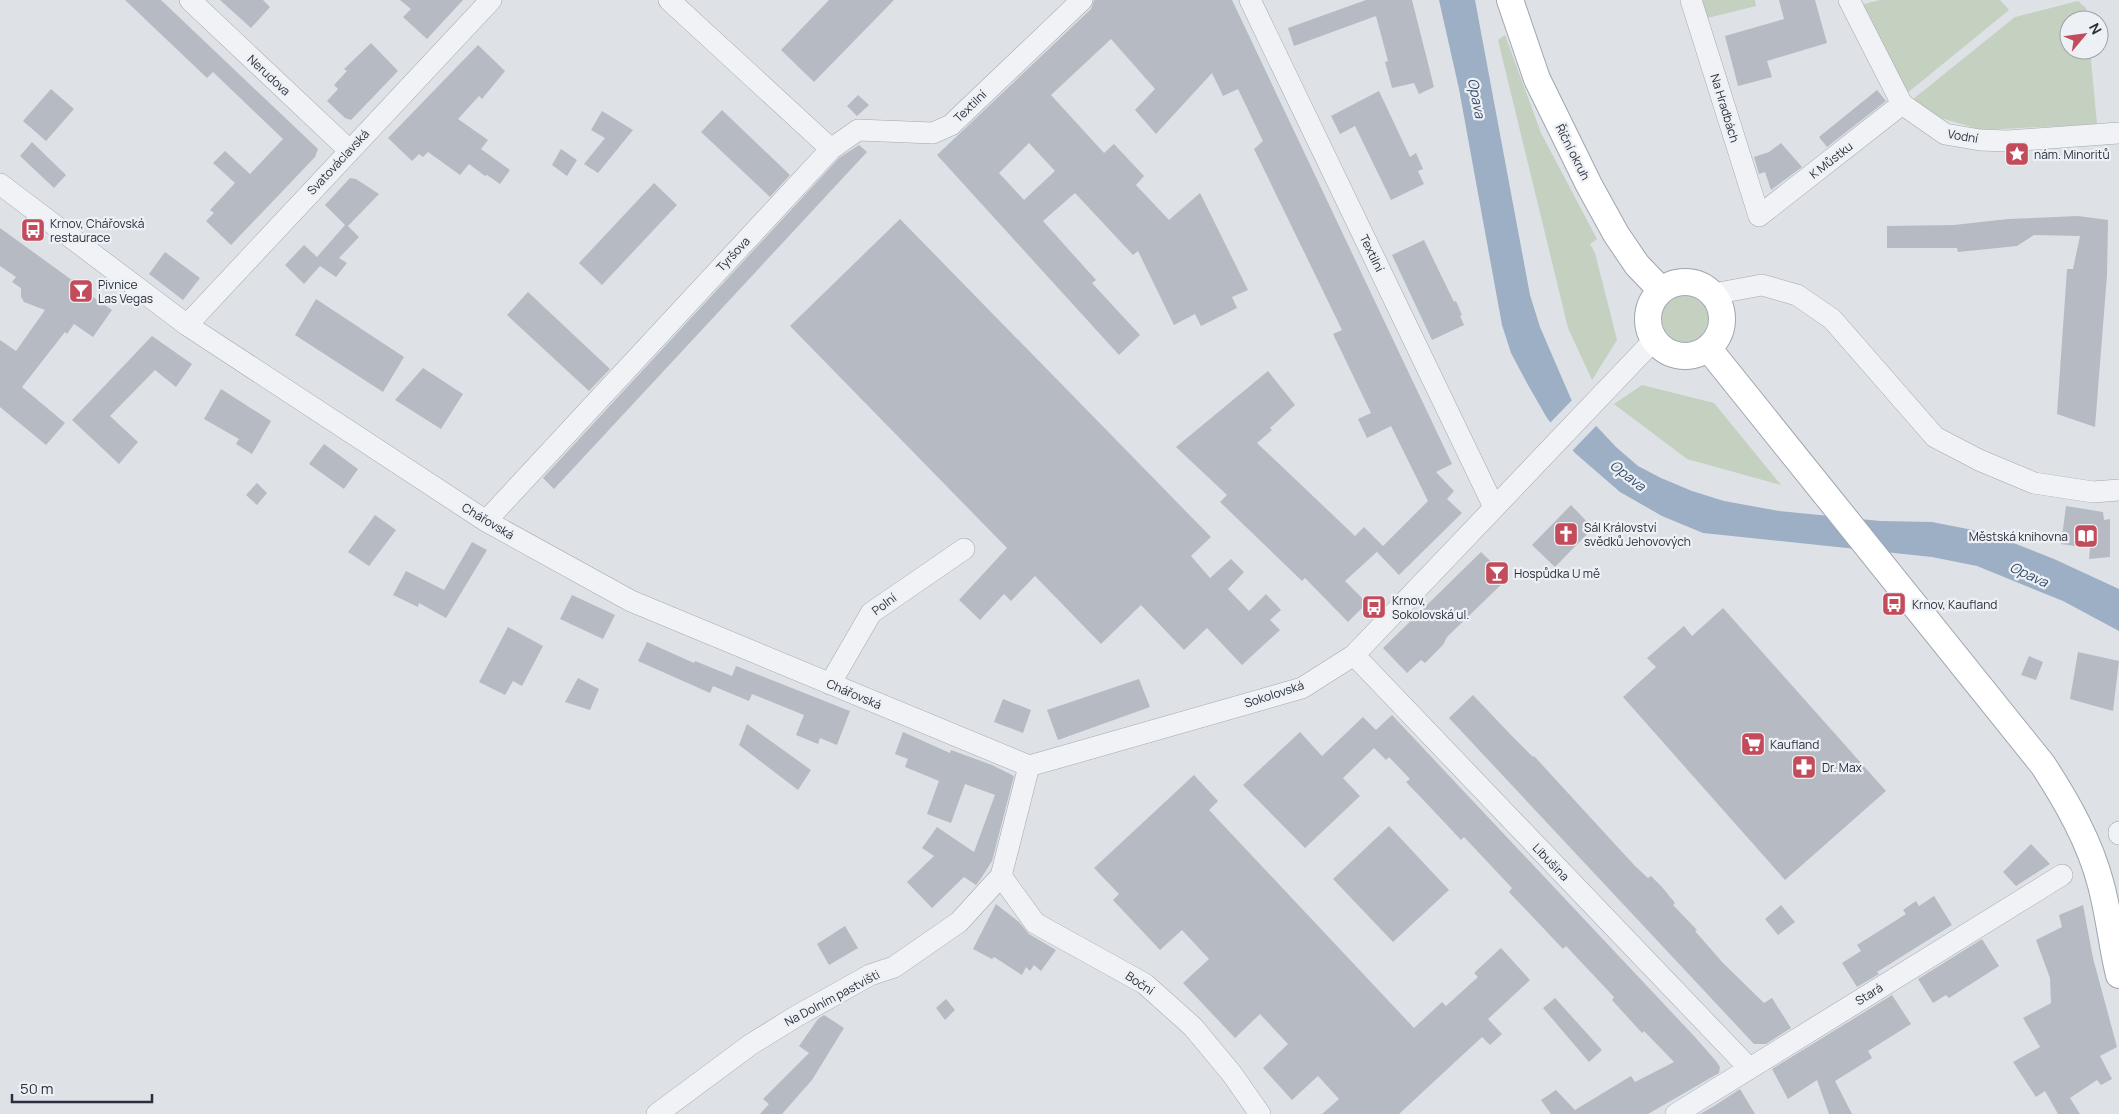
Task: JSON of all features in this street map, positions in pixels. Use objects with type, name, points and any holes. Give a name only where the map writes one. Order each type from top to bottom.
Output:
[{"type":"main road","name":"Říční okruh","points":[[1510,0],[1537,79],[1589,185],[1616,234],[1637,265],[1661,290]]},
{"type":"main road","points":[[1688,282],[1705,287],[1713,294],[1720,304],[1721,328],[1716,339],[1708,348],[1697,354],[1685,356],[1668,351],[1655,339],[1650,330],[1648,319],[1654,298],[1661,290],[1671,284],[1688,282]]},
{"type":"main road","points":[[1708,348],[2043,765],[2064,798],[2095,865],[2104,898],[2119,975]]},
{"type":"street","name":"Nerudova","points":[[190,0],[349,150]]},
{"type":"street","name":"Svatováclavská","points":[[187,326],[349,150],[491,0]]},
{"type":"street","points":[[669,0],[831,149]]},
{"type":"street","name":"Textilní","points":[[831,149],[858,130],[932,134],[951,125],[1082,0]]},
{"type":"street","name":"Textilní","points":[[1250,0],[1494,507]]},
{"type":"street","name":"Na Hradbách","points":[[1692,0],[1759,216]]},
{"type":"street","name":"Vodní","points":[[1849,0],[1902,104],[1945,134],[1980,140],[2008,141],[2119,133]]},
{"type":"street","name":"K Můstku","points":[[1759,216],[1902,104]]},
{"type":"street","name":"Tyršova","points":[[486,521],[831,149]]},
{"type":"street","name":"Chářovská","points":[[0,184],[187,326],[486,521],[631,601],[1028,766]]},
{"type":"street","points":[[1713,294],[1762,285],[1797,295],[1832,318],[1935,437],[1979,460],[2034,483],[2093,492],[2119,490]]},
{"type":"street","name":"Sokolovská","points":[[1028,766],[1302,688],[1354,655],[1655,339]]},
{"type":"street","name":"Polní","points":[[830,684],[871,613],[964,549]]},
{"type":"street","name":"Libušina","points":[[1354,655],[1749,1068]]},
{"type":"street","points":[[1001,876],[1028,766]]},
{"type":"street","name":"Stará","points":[[1676,1114],[2062,875]]},
{"type":"street","name":"Na Dolním pastvišti","points":[[658,1114],[758,1040],[795,1016],[870,975],[894,967],[959,922],[1001,876]]},
{"type":"street","name":"Boční","points":[[1001,876],[1035,923],[1145,984],[1193,1026],[1232,1074],[1260,1114]]},
{"type":"green space","points":[[1697,0],[1755,0],[1756,6],[1703,19]]},
{"type":"green space","points":[[1880,0],[2000,0],[2009,10],[1906,94],[1860,5]]},
{"type":"green space","points":[[2078,1],[2086,8],[2086,10],[2059,10],[2059,60],[2091,60],[2097,124],[1982,130],[1937,117],[1912,100],[2015,17]]},
{"type":"green space","points":[[1505,35],[1541,133],[1597,239],[1590,244],[1595,253],[1617,340],[1592,380],[1568,328],[1498,40]]},
{"type":"green space","points":[[1685,296],[1698,300],[1704,306],[1708,319],[1704,332],[1698,338],[1685,342],[1672,338],[1666,332],[1662,319],[1666,306],[1672,300]]},
{"type":"green space","points":[[1642,385],[1714,403],[1781,485],[1687,459],[1614,404]]},
{"type":"water","name":"Opava","points":[[1439,0],[1475,0],[1530,295],[1540,327],[1571,399],[1616,447],[1638,466],[1661,478],[1692,491],[1724,501],[1779,511],[1880,521],[1932,522],[1988,533],[2054,559],[2119,589],[2119,631],[2063,601],[1977,566],[1932,557],[1703,533],[1662,516],[1620,492],[1575,453],[1547,418],[1528,385],[1511,353],[1502,325],[1459,89]]},
{"type":"pier","points":[[1574,398],[1598,424],[1571,452],[1549,424]]},
{"type":"building","points":[[125,0],[161,0],[318,149],[315,157],[231,245],[206,221],[214,213],[210,210],[235,183],[213,163],[225,151],[250,174],[283,139],[213,72],[207,78]]},
{"type":"building","points":[[220,0],[263,0],[270,7],[251,28]]},
{"type":"building","points":[[400,0],[463,0],[427,39],[403,17],[411,9]]},
{"type":"building","points":[[829,0],[894,0],[814,82],[781,50]]},
{"type":"building","points":[[1094,0],[1232,0],[1452,464],[1436,472],[1454,491],[1447,499],[1462,513],[1399,575],[1377,552],[1379,550],[1345,581],[1367,603],[1348,622],[1305,578],[1302,581],[1220,502],[1227,495],[1176,447],[1268,371],[1295,405],[1257,443],[1355,536],[1364,527],[1383,546],[1428,501],[1391,426],[1367,438],[1358,419],[1371,413],[1333,334],[1342,330],[1254,149],[1263,141],[1238,89],[1223,96],[1212,73],[1156,134],[1135,110],[1155,89],[1111,39],[1051,95],[1104,153],[1114,144],[1144,176],[1136,185],[1169,220],[1200,193],[1248,290],[1232,297],[1237,308],[1201,326],[1195,314],[1174,325],[1138,251],[1133,255],[1075,193],[1043,221],[1096,280],[1092,283],[1140,335],[1119,355],[937,155],[1091,9]],"holes":[[[1029,143],[1055,171],[1024,200],[999,173]]]},
{"type":"building","points":[[1366,0],[1412,0],[1434,87],[1419,94],[1414,83],[1392,88],[1385,62],[1388,61],[1376,16],[1294,46],[1288,28]]},
{"type":"building","points":[[1779,0],[1815,0],[1827,43],[1767,61],[1772,77],[1738,86],[1725,36],[1784,19]]},
{"type":"building","points":[[371,43],[398,71],[351,120],[345,118],[327,101],[338,89],[334,85],[347,71],[344,69]]},
{"type":"building","points":[[478,45],[505,71],[482,99],[479,96],[458,119],[488,140],[481,149],[510,170],[500,184],[469,164],[460,175],[428,152],[423,157],[419,154],[412,161],[388,138]]},
{"type":"building","points":[[51,89],[74,109],[46,141],[23,121]]},
{"type":"building","points":[[1877,90],[1886,101],[1827,147],[1819,137]]},
{"type":"building","points":[[1379,91],[1410,157],[1416,153],[1423,169],[1418,171],[1424,184],[1391,200],[1355,126],[1340,134],[1331,116]]},
{"type":"building","points":[[858,95],[869,105],[857,116],[847,106]]},
{"type":"building","points":[[722,110],[790,175],[770,197],[701,132]]},
{"type":"building","points":[[602,111],[633,130],[598,173],[584,164],[605,138],[591,130]]},
{"type":"building","points":[[32,142],[66,175],[54,188],[20,156]]},
{"type":"building","points":[[1781,143],[1802,167],[1771,190],[1765,172],[1759,174],[1754,157],[1769,152]]},
{"type":"building","points":[[859,145],[867,152],[554,489],[543,478],[839,158]]},
{"type":"building","points":[[561,149],[577,160],[567,176],[552,165]]},
{"type":"building","points":[[350,178],[356,179],[379,194],[348,226],[359,237],[339,258],[347,263],[336,277],[320,266],[304,284],[285,265],[304,245],[317,257],[345,225],[325,205]]},
{"type":"building","points":[[654,183],[677,205],[602,285],[579,263]]},
{"type":"building","points":[[2078,216],[2108,220],[2107,275],[2095,427],[2057,414],[2067,269],[2073,269],[2080,236],[2034,235],[2017,246],[1958,252],[1957,248],[1887,248],[1887,226],[1954,225],[2008,219]]},
{"type":"building","points":[[900,219],[1211,537],[1191,556],[1210,578],[1231,559],[1244,572],[1228,589],[1249,611],[1266,594],[1281,610],[1270,620],[1280,630],[1242,665],[1207,628],[1184,650],[1141,605],[1101,644],[1035,576],[1011,601],[1004,594],[980,620],[959,600],[1007,548],[790,326]]},
{"type":"building","points":[[0,228],[76,283],[77,281],[93,292],[90,295],[112,310],[93,337],[74,324],[67,334],[65,332],[22,387],[65,423],[46,445],[0,407],[0,340],[16,351],[45,310],[24,302],[21,297],[21,288],[12,282],[16,277],[0,266]]},
{"type":"building","points":[[1424,240],[1454,302],[1456,301],[1464,325],[1432,340],[1392,255]]},
{"type":"building","points":[[165,252],[200,278],[183,300],[149,274]]},
{"type":"building","points":[[528,292],[610,369],[589,391],[507,315]]},
{"type":"building","points":[[316,299],[404,357],[383,392],[295,335]]},
{"type":"building","points":[[152,336],[192,364],[176,387],[155,370],[110,416],[138,442],[119,464],[72,420]]},
{"type":"building","points":[[423,368],[463,394],[441,429],[395,400]]},
{"type":"building","points":[[221,389],[271,421],[252,454],[236,444],[239,439],[204,419]]},
{"type":"building","points":[[324,444],[358,469],[344,489],[309,464]]},
{"type":"building","points":[[257,483],[267,493],[257,505],[246,495]]},
{"type":"building","points":[[1571,505],[1593,528],[1555,567],[1532,545]]},
{"type":"building","name":"Městská knihovna","points":[[2066,506],[2103,512],[2104,520],[2110,519],[2110,557],[2089,559],[2090,548],[2061,544]]},
{"type":"building","points":[[375,515],[396,530],[369,566],[348,552]]},
{"type":"building","points":[[472,542],[487,550],[446,618],[419,603],[418,607],[393,595],[406,571],[444,590]]},
{"type":"building","points":[[1481,552],[1508,578],[1447,637],[1443,645],[1425,663],[1421,660],[1407,673],[1383,648]]},
{"type":"building","points":[[572,595],[615,615],[603,639],[560,619]]},
{"type":"building","points":[[1723,608],[1886,791],[1785,880],[1623,697],[1656,667],[1647,658],[1684,626],[1692,636]]},
{"type":"building","points":[[508,627],[543,646],[522,686],[513,681],[505,695],[479,682]]},
{"type":"building","points":[[647,642],[694,663],[695,661],[732,676],[736,666],[850,711],[837,745],[820,738],[818,744],[796,735],[804,715],[752,694],[749,701],[713,686],[710,693],[638,661]]},
{"type":"building","points":[[2078,652],[2119,661],[2113,711],[2070,699]]},
{"type":"building","points":[[2029,656],[2043,662],[2036,680],[2021,675]]},
{"type":"building","points":[[578,678],[599,689],[590,710],[565,702]]},
{"type":"building","points":[[1139,679],[1150,707],[1058,740],[1047,710]]},
{"type":"building","points":[[1473,695],[1534,756],[1635,866],[1648,878],[1651,876],[1662,887],[1675,903],[1673,905],[1697,930],[1695,931],[1723,963],[1764,1003],[1772,998],[1791,1028],[1766,1044],[1754,1044],[1449,718]]},
{"type":"building","points":[[1003,699],[1031,710],[1023,733],[994,722]]},
{"type":"building","points":[[1392,715],[1694,1036],[1716,1061],[1720,1067],[1719,1073],[1648,1114],[1551,1114],[1541,1100],[1556,1090],[1575,1110],[1631,1076],[1635,1082],[1674,1062],[1644,1031],[1642,1033],[1612,1000],[1614,997],[1566,946],[1563,949],[1509,892],[1512,888],[1464,837],[1461,840],[1406,782],[1410,779],[1389,757],[1386,760],[1374,748],[1343,778],[1360,796],[1305,848],[1243,785],[1300,732],[1322,756],[1363,717],[1376,730]]},
{"type":"building","points":[[747,724],[811,770],[798,790],[739,745]]},
{"type":"building","points":[[903,732],[950,753],[951,750],[992,765],[1014,776],[992,861],[976,885],[964,877],[932,908],[907,882],[934,856],[922,848],[937,827],[974,852],[995,795],[965,784],[951,823],[927,814],[939,781],[905,767],[908,759],[895,754]]},
{"type":"building","points":[[1194,775],[1218,801],[1209,810],[1414,1028],[1442,1002],[1446,1006],[1478,977],[1474,973],[1501,948],[1530,980],[1488,1019],[1502,1034],[1490,1045],[1482,1037],[1399,1114],[1322,1114],[1339,1099],[1318,1076],[1292,1100],[1263,1068],[1288,1044],[1260,1014],[1235,1038],[1183,983],[1209,959],[1182,930],[1160,950],[1113,900],[1119,894],[1094,868]]},
{"type":"building","points":[[1389,826],[1449,890],[1393,942],[1333,879]]},
{"type":"building","points":[[2031,844],[2050,864],[2016,886],[2003,872]]},
{"type":"building","points":[[1934,896],[1952,925],[1877,972],[1879,974],[1857,987],[1842,963],[1861,951],[1857,945],[1906,914],[1903,910],[1916,901],[1919,906]]},
{"type":"building","points":[[996,904],[1019,922],[1029,934],[1056,950],[1041,971],[1034,965],[1030,971],[1026,967],[1022,975],[994,957],[992,959],[973,949]]},
{"type":"building","points":[[1781,905],[1795,922],[1778,935],[1765,919]]},
{"type":"building","points":[[2083,905],[2093,958],[2117,1047],[2100,1056],[2112,1079],[2101,1085],[2097,1080],[2070,1098],[2080,1114],[2058,1114],[2045,1091],[2036,1097],[2013,1062],[2040,1047],[2023,1018],[2051,1003],[2050,978],[2036,940],[2062,927],[2059,915]]},
{"type":"building","points":[[845,926],[858,948],[829,965],[817,944]]},
{"type":"building","points":[[1982,939],[1999,966],[1949,998],[1946,995],[1933,1003],[1918,979]]},
{"type":"building","points":[[1892,995],[1911,1024],[1868,1051],[1872,1058],[1835,1081],[1852,1114],[1829,1114],[1817,1080],[1788,1099],[1772,1069]]},
{"type":"building","points":[[1555,998],[1602,1050],[1589,1062],[1543,1008]]},
{"type":"building","points":[[946,999],[955,1010],[945,1020],[936,1008]]},
{"type":"building","points":[[824,1015],[844,1028],[812,1080],[782,1114],[760,1114],[769,1104],[763,1099],[809,1053],[799,1046],[818,1019]]},
{"type":"building","points":[[1740,1089],[1755,1114],[1700,1114],[1714,1106]]},
{"type":"place","name":"nám. Minoritů","points":[[2017,154]]},
{"type":"place","name":"Krnov, Chářovská restaurace","points":[[33,230]]},
{"type":"place","name":"Pivnice Las Vegas","points":[[81,291]]},
{"type":"place","name":"Sál Království svědků Jehovových","points":[[1566,534]]},
{"type":"place","name":"Městská knihovna","points":[[2086,536]]},
{"type":"place","name":"Hospůdka U mě","points":[[1497,573]]},
{"type":"place","name":"Krnov, Kaufland","points":[[1894,604]]},
{"type":"place","name":"Krnov, Sokolovská ul.","points":[[1374,607]]},
{"type":"place","name":"Kaufland","points":[[1753,744]]},
{"type":"place","name":"Dr. Max","points":[[1804,767]]}]
